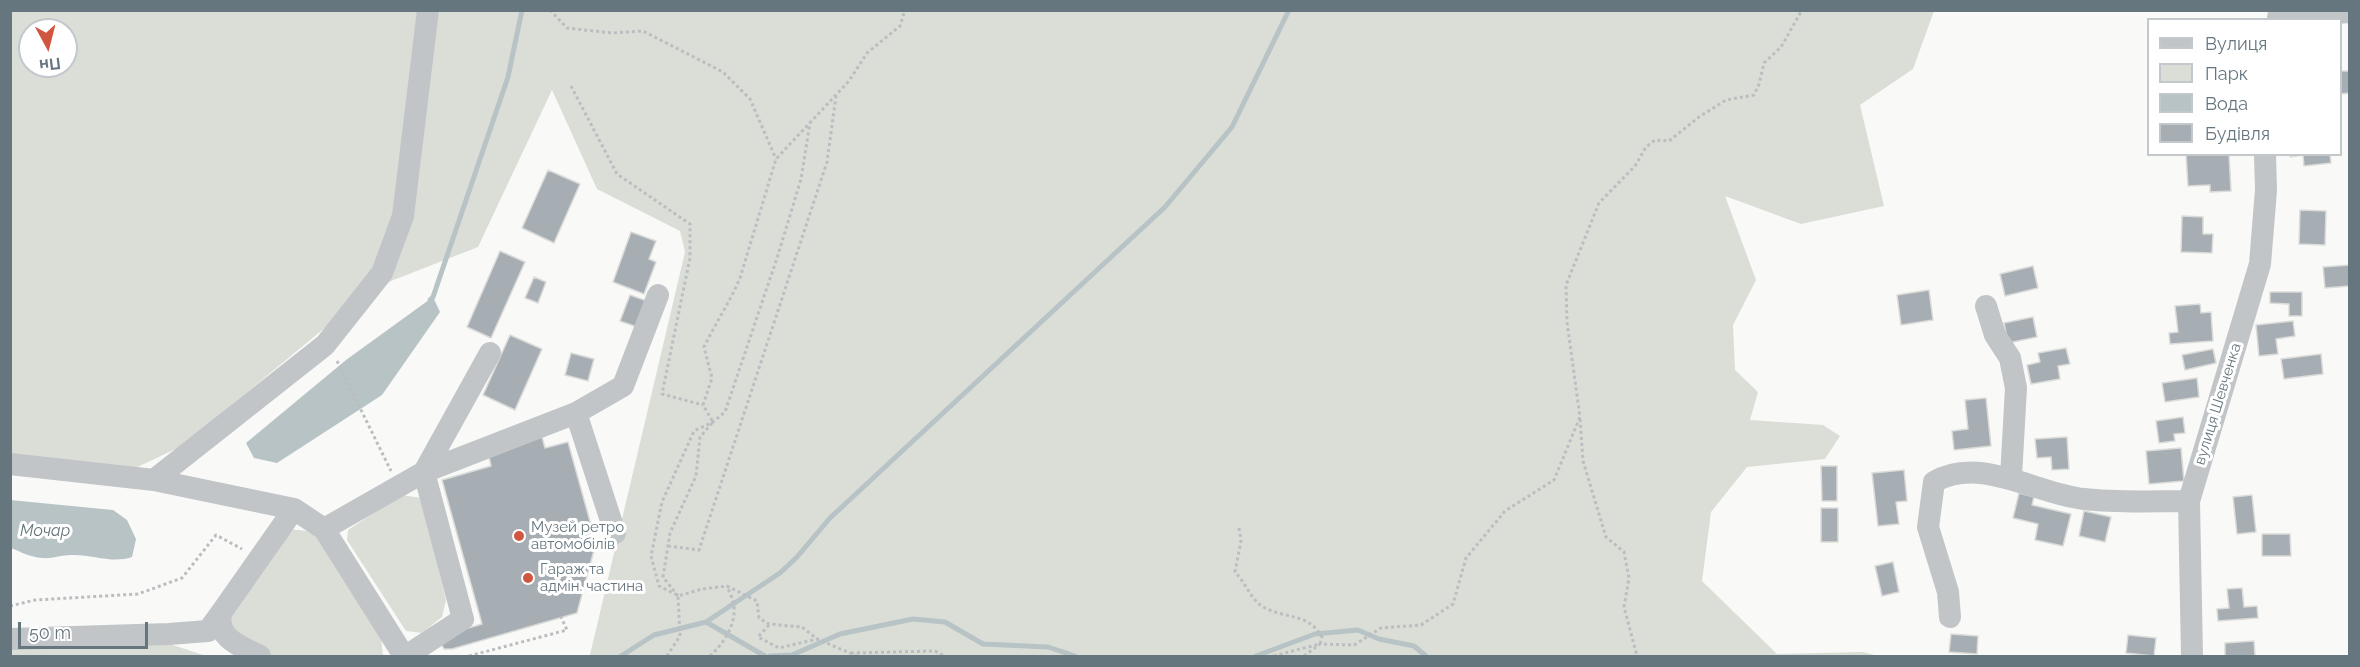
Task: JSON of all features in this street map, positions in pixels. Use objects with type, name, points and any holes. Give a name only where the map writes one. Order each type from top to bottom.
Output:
[{"type":"street","points":[[154,480],[325,345],[382,273],[403,216],[428,10]]},
{"type":"street","points":[[2280,16],[2349,12]]},
{"type":"street","name":"вулиця Шевченка","points":[[2192,657],[2189,501],[2260,264],[2266,190],[2265,156]]},
{"type":"street","points":[[324,529],[424,472],[576,413],[623,386],[658,295]]},
{"type":"street","points":[[1986,306],[1995,335],[2010,358],[2016,388],[2011,477]]},
{"type":"street","points":[[10,464],[154,480],[294,509],[324,529],[405,657],[463,619],[424,472],[490,353]]},
{"type":"street","points":[[576,413],[615,533]]},
{"type":"street","points":[[1950,617],[1948,592],[1928,526],[1934,482],[1949,474],[2011,477],[2042,490],[2083,499],[2189,501]]},
{"type":"street","points":[[10,639],[208,631],[294,509]]},
{"type":"street","points":[[221,613],[219,621],[221,630],[227,638],[260,657]]},
{"type":"path","points":[[550,10],[567,28],[612,33],[643,31],[723,72],[750,99],[776,159]]},
{"type":"path","points":[[703,405],[712,378],[704,347],[740,278],[776,159],[849,81],[867,53],[900,26],[905,10]]},
{"type":"path","points":[[1637,657],[1638,652],[1624,607],[1629,578],[1624,552],[1606,537],[1583,461],[1580,417],[1567,322],[1566,285],[1599,203],[1635,166],[1646,147],[1654,140],[1669,141],[1699,117],[1726,100],[1754,95],[1764,63],[1781,47],[1802,10]]},
{"type":"path","points":[[571,86],[617,174],[690,224],[690,258],[662,394],[703,405],[713,422]]},
{"type":"path","points":[[668,546],[699,550],[826,162],[837,94]]},
{"type":"path","points":[[667,657],[680,636],[678,596],[663,577],[670,533],[696,476],[700,437],[725,412],[801,179],[810,121]]},
{"type":"path","points":[[334,356],[383,454]]},
{"type":"path","points":[[1274,657],[1320,644],[1354,645],[1381,628],[1421,625],[1453,604],[1466,558],[1504,511],[1554,480],[1580,417]]},
{"type":"path","points":[[713,422],[694,431],[662,502],[651,555],[660,586],[678,596],[702,589],[728,586],[757,601],[759,618],[770,624],[802,627],[817,639],[857,657]]},
{"type":"path","points":[[1239,528],[1240,541],[1235,572],[1249,592],[1263,607],[1311,622],[1323,637],[1320,644],[1304,657]]},
{"type":"path","points":[[710,657],[723,644],[731,627],[734,605],[728,586]]},
{"type":"path","points":[[469,657],[567,630],[561,617]]},
{"type":"path","points":[[770,624],[758,637],[779,648],[817,639]]},
{"type":"path","points":[[849,653],[935,651],[944,657]]},
{"type":"green space","points":[[11,11],[1934,11],[1913,69],[1860,105],[1884,206],[1801,224],[1725,196],[1756,280],[1733,325],[1735,370],[1758,392],[1750,420],[1823,425],[1840,436],[1825,459],[1747,467],[1711,512],[1702,581],[1777,654],[1863,652],[1878,656],[586,656],[590,655],[685,252],[680,231],[597,189],[552,90],[478,247],[373,288],[182,446],[129,471],[11,454]]},
{"type":"green space","points":[[401,495],[422,498],[446,600],[442,617],[422,633],[406,631],[347,540],[348,530]]},
{"type":"green space","points":[[288,529],[309,531],[318,538],[381,637],[383,656],[273,656],[230,631],[227,611]]},
{"type":"green space","points":[[167,643],[206,656],[11,656],[10,645]]},
{"type":"water","points":[[433,297],[440,312],[382,395],[277,463],[254,458],[246,443],[346,360]]},
{"type":"water","name":"Мочар","points":[[10,500],[113,510],[127,520],[136,539],[132,557],[117,560],[79,555],[42,558],[11,548]]},
{"type":"building","points":[[2342,71],[2350,71],[2350,93],[2342,94]]},
{"type":"building","points":[[2186,156],[2229,156],[2231,191],[2210,192],[2210,185],[2188,186]]},
{"type":"building","points":[[2303,156],[2330,156],[2331,163],[2304,166]]},
{"type":"building","points":[[548,170],[580,184],[554,243],[522,228]]},
{"type":"building","points":[[2300,210],[2326,211],[2325,245],[2299,244]]},
{"type":"building","points":[[2182,216],[2203,217],[2203,234],[2213,234],[2212,253],[2181,252]]},
{"type":"building","points":[[631,232],[656,241],[649,259],[656,262],[644,294],[613,282]]},
{"type":"building","points":[[500,251],[525,262],[491,338],[467,327]]},
{"type":"building","points":[[2350,265],[2350,286],[2325,288],[2323,267]]},
{"type":"building","points":[[2033,266],[2038,288],[2005,296],[2000,274]]},
{"type":"building","points":[[534,277],[546,282],[538,303],[525,298]]},
{"type":"building","points":[[1929,290],[1933,320],[1901,325],[1897,295]]},
{"type":"building","points":[[2270,292],[2302,292],[2302,316],[2289,316],[2289,304],[2270,303]]},
{"type":"building","points":[[630,295],[647,301],[637,327],[620,321]]},
{"type":"building","points":[[2200,304],[2201,313],[2211,312],[2213,341],[2170,344],[2169,333],[2178,332],[2175,306]]},
{"type":"building","points":[[2033,317],[2037,337],[2008,343],[2004,323]]},
{"type":"building","points":[[2293,321],[2295,336],[2276,339],[2278,354],[2259,356],[2256,325]]},
{"type":"building","points":[[510,335],[542,349],[515,410],[483,395]]},
{"type":"building","points":[[2066,348],[2070,364],[2058,366],[2060,379],[2031,384],[2027,365],[2040,362],[2038,353]]},
{"type":"building","points":[[2213,349],[2216,363],[2185,370],[2182,355]]},
{"type":"building","points":[[571,353],[594,359],[588,381],[565,375]]},
{"type":"building","points":[[2321,354],[2323,374],[2284,379],[2281,359]]},
{"type":"building","points":[[2197,378],[2199,397],[2165,402],[2162,383]]},
{"type":"building","points":[[1986,398],[1991,446],[1954,450],[1952,431],[1968,429],[1965,400]]},
{"type":"building","points":[[2183,417],[2185,433],[2174,434],[2175,441],[2159,443],[2156,421]]},
{"type":"building","name":"Гараж та адмін. частина","points":[[542,437],[545,448],[568,442],[596,543],[577,613],[452,649],[444,649],[440,642],[445,635],[482,624],[442,480],[491,466],[488,452]]},
{"type":"building","points":[[2067,437],[2069,469],[2052,470],[2051,457],[2037,458],[2035,439]]},
{"type":"building","points":[[2181,448],[2184,481],[2149,484],[2146,451]]},
{"type":"building","points":[[1821,466],[1837,466],[1837,501],[1822,501]]},
{"type":"building","points":[[1904,470],[1907,501],[1896,502],[1899,524],[1878,526],[1872,473]]},
{"type":"building","points":[[2019,493],[2034,497],[2032,505],[2071,514],[2063,546],[2035,540],[2038,524],[2013,518]]},
{"type":"building","points":[[2252,495],[2256,532],[2237,534],[2233,497]]},
{"type":"building","points":[[1821,508],[1838,508],[1838,542],[1821,542]]},
{"type":"building","points":[[2084,511],[2111,517],[2105,542],[2079,536]]},
{"type":"building","points":[[2262,534],[2290,534],[2291,556],[2262,556]]},
{"type":"building","points":[[1893,562],[1899,592],[1882,596],[1875,566]]},
{"type":"building","points":[[2242,588],[2244,607],[2257,606],[2258,618],[2218,621],[2217,609],[2229,608],[2227,589]]},
{"type":"building","points":[[1951,634],[1978,636],[1977,654],[1949,652]]},
{"type":"building","points":[[2128,635],[2156,638],[2154,656],[2126,653]]},
{"type":"building","points":[[2254,641],[2255,656],[2225,656],[2225,643]]},
{"type":"waterway","points":[[430,300],[433,297],[508,77],[522,10]]},
{"type":"waterway","points":[[621,656],[654,635],[706,622],[780,573],[797,557],[830,518],[1165,207],[1232,127],[1289,10]]},
{"type":"waterway","points":[[770,656],[792,655],[840,634],[913,619],[945,622],[983,644],[1048,647],[1075,656]]},
{"type":"waterway","points":[[706,622],[765,656]]},
{"type":"waterway","points":[[1256,656],[1315,634],[1358,630],[1379,639],[1414,646],[1426,656]]},
{"type":"place","name":"Музей ретро автомобілів","points":[[519,536]]},
{"type":"place","name":"Гараж та адмін. частина","points":[[528,578]]}]
